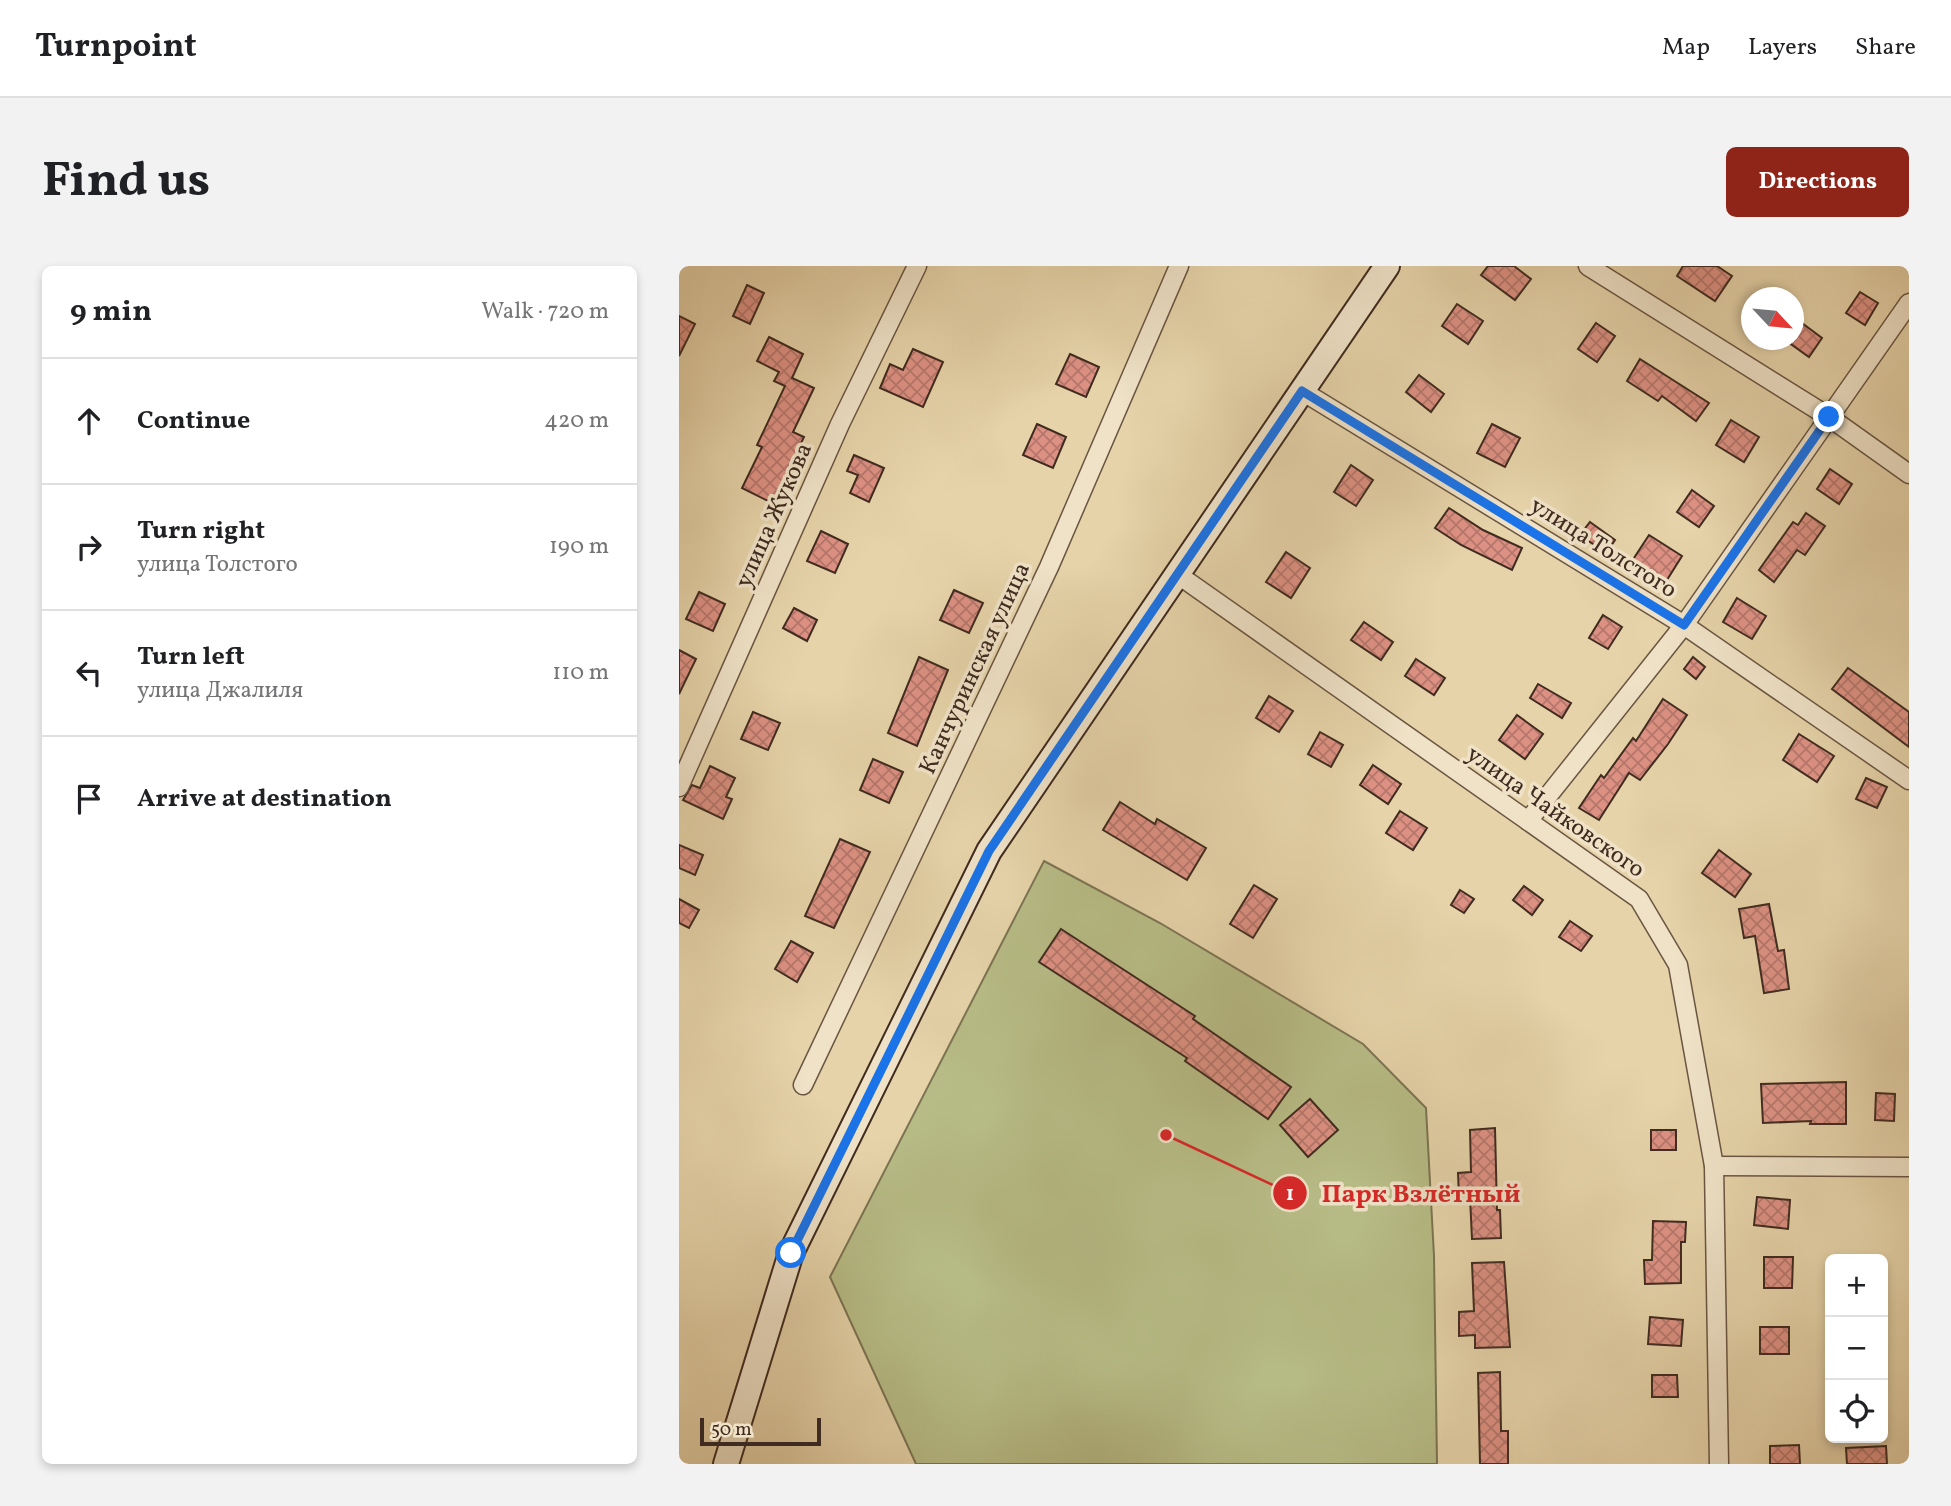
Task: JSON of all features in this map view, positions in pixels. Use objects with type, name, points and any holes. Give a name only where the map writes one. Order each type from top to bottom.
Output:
[{"type":"main road","points":[[726,1464],[791,1253],[982,863],[1387,266]]},
{"type":"street","name":"улица Жукова","points":[[679,787],[840,424],[917,266]]},
{"type":"street","name":"Канчуринская улица","points":[[803,1085],[1049,567],[1179,266]]},
{"type":"street","points":[[1588,266],[1829,417],[1909,474]]},
{"type":"street","points":[[1528,821],[1684,625],[1909,303]]},
{"type":"street","name":"улица Толстого","points":[[1302,391],[1684,625],[1909,780]]},
{"type":"street","name":"улица Чайковского","points":[[1177,574],[1639,899],[1678,965],[1714,1166],[1719,1464]]},
{"type":"street","points":[[1714,1166],[1909,1167]]},
{"type":"green space","points":[[1044,861],[1160,923],[1363,1044],[1426,1108],[1434,1256],[1437,1464],[916,1464],[830,1277]]},
{"type":"building","points":[[1488,266],[1514,266],[1531,279],[1515,300],[1481,275]]},
{"type":"building","points":[[1683,266],[1717,266],[1732,276],[1715,301],[1677,276]]},
{"type":"building","points":[[747,285],[764,293],[750,324],[733,316]]},
{"type":"building","points":[[1860,292],[1878,303],[1865,325],[1846,313]]},
{"type":"building","points":[[1457,304],[1483,321],[1468,344],[1442,326]]},
{"type":"building","points":[[679,316],[695,324],[679,356]]},
{"type":"building","points":[[1596,323],[1615,336],[1597,362],[1578,349]]},
{"type":"building","points":[[1804,324],[1822,338],[1809,357],[1799,350],[1804,350]]},
{"type":"building","points":[[769,337],[803,354],[792,378],[814,388],[793,432],[804,437],[772,503],[742,488],[762,447],[757,445],[785,386],[774,381],[779,372],[757,361]]},
{"type":"building","points":[[913,349],[943,362],[923,407],[880,388],[890,364],[903,370]]},
{"type":"building","points":[[1070,354],[1099,367],[1086,397],[1056,384]]},
{"type":"building","points":[[1640,359],[1709,403],[1696,421],[1662,396],[1658,401],[1627,381]]},
{"type":"building","points":[[1419,375],[1444,394],[1431,412],[1406,392]]},
{"type":"building","points":[[1731,420],[1759,437],[1744,462],[1716,445]]},
{"type":"building","points":[[1037,424],[1066,437],[1053,468],[1023,455]]},
{"type":"building","points":[[1492,424],[1520,438],[1505,467],[1477,453]]},
{"type":"building","points":[[854,455],[884,468],[869,502],[850,493],[858,475],[847,471]]},
{"type":"building","points":[[1351,465],[1373,480],[1356,506],[1334,492]]},
{"type":"building","points":[[1830,469],[1852,484],[1839,504],[1817,489]]},
{"type":"building","points":[[1692,490],[1714,506],[1699,527],[1677,512]]},
{"type":"building","points":[[1449,508],[1483,530],[1522,548],[1512,570],[1461,545],[1435,528]]},
{"type":"building","points":[[1806,513],[1825,526],[1805,555],[1797,550],[1774,582],[1759,570],[1793,522],[1798,525]]},
{"type":"building","points":[[1590,522],[1615,540],[1606,553],[1580,535]]},
{"type":"building","points":[[821,531],[848,544],[835,573],[807,561]]},
{"type":"building","points":[[1649,535],[1682,556],[1665,583],[1632,561]]},
{"type":"building","points":[[1286,552],[1310,568],[1291,598],[1266,582]]},
{"type":"building","points":[[954,590],[983,603],[969,633],[940,620]]},
{"type":"building","points":[[699,592],[725,604],[713,631],[686,619]]},
{"type":"building","points":[[1737,598],[1766,616],[1752,639],[1723,622]]},
{"type":"building","points":[[794,608],[817,620],[807,641],[783,628]]},
{"type":"building","points":[[1603,615],[1622,627],[1608,649],[1589,638]]},
{"type":"building","points":[[1364,622],[1393,642],[1381,660],[1351,640]]},
{"type":"building","points":[[679,650],[696,659],[679,694]]},
{"type":"building","points":[[919,657],[948,670],[917,746],[888,733]]},
{"type":"building","points":[[1693,657],[1705,667],[1696,679],[1684,669]]},
{"type":"building","points":[[1416,659],[1445,678],[1434,695],[1405,676]]},
{"type":"building","points":[[1848,668],[1909,712],[1909,747],[1832,689]]},
{"type":"building","points":[[1538,684],[1571,703],[1562,718],[1530,698]]},
{"type":"building","points":[[1269,696],[1293,711],[1279,732],[1256,718]]},
{"type":"building","points":[[1663,699],[1687,715],[1668,744],[1640,780],[1629,773],[1599,820],[1579,808],[1601,775],[1604,778],[1633,738],[1636,741]]},
{"type":"building","points":[[753,712],[780,723],[768,750],[741,739]]},
{"type":"building","points":[[1517,715],[1543,734],[1525,759],[1499,740]]},
{"type":"building","points":[[1320,732],[1343,745],[1331,767],[1308,754]]},
{"type":"building","points":[[1799,734],[1834,756],[1817,782],[1783,760]]},
{"type":"building","points":[[873,759],[903,772],[889,803],[860,790]]},
{"type":"building","points":[[1373,765],[1401,784],[1388,804],[1360,785]]},
{"type":"building","points":[[710,766],[735,778],[726,797],[732,799],[723,819],[683,800],[692,785],[700,788]]},
{"type":"building","points":[[1866,778],[1887,787],[1877,808],[1856,799]]},
{"type":"building","points":[[1120,802],[1155,824],[1157,819],[1206,848],[1187,880],[1103,830]]},
{"type":"building","points":[[1400,811],[1427,828],[1413,850],[1386,833]]},
{"type":"building","points":[[840,839],[870,852],[834,928],[805,916]]},
{"type":"building","points":[[679,845],[703,855],[695,875],[679,868]]},
{"type":"building","points":[[1719,850],[1751,874],[1735,897],[1702,873]]},
{"type":"building","points":[[1254,885],[1277,899],[1253,938],[1230,924]]},
{"type":"building","points":[[1524,886],[1543,900],[1532,915],[1513,900]]},
{"type":"building","points":[[1460,890],[1474,899],[1464,913],[1451,905]]},
{"type":"building","points":[[679,899],[699,910],[689,928],[679,923]]},
{"type":"building","points":[[1769,904],[1778,951],[1784,950],[1789,989],[1764,993],[1755,936],[1744,938],[1739,909]]},
{"type":"building","points":[[1570,921],[1592,936],[1581,951],[1559,937]]},
{"type":"building","points":[[1061,929],[1195,1016],[1193,1019],[1291,1087],[1268,1119],[1185,1061],[1187,1058],[1039,962]]},
{"type":"building","points":[[791,941],[813,953],[797,982],[775,969]]},
{"type":"building","points":[[1846,1082],[1846,1124],[1810,1124],[1811,1121],[1763,1123],[1761,1084]]},
{"type":"building","points":[[1876,1093],[1895,1094],[1894,1121],[1875,1120]]},
{"type":"building","points":[[1310,1099],[1338,1130],[1308,1157],[1280,1125]]},
{"type":"building","points":[[1495,1128],[1497,1210],[1500,1210],[1501,1238],[1472,1239],[1470,1197],[1459,1198],[1458,1173],[1471,1172],[1470,1130]]},
{"type":"building","points":[[1651,1130],[1676,1130],[1676,1150],[1651,1150]]},
{"type":"building","points":[[1757,1197],[1790,1200],[1788,1229],[1754,1225]]},
{"type":"building","points":[[1653,1221],[1686,1222],[1685,1242],[1681,1242],[1681,1283],[1645,1284],[1644,1260],[1652,1260]]},
{"type":"building","points":[[1764,1257],[1793,1257],[1792,1288],[1764,1288]]},
{"type":"building","points":[[1504,1262],[1510,1347],[1475,1348],[1475,1335],[1459,1336],[1459,1312],[1474,1311],[1472,1263]]},
{"type":"building","points":[[1650,1317],[1683,1320],[1681,1346],[1648,1344]]},
{"type":"building","points":[[1760,1327],[1789,1327],[1789,1354],[1760,1354]]},
{"type":"building","points":[[1500,1372],[1501,1431],[1508,1431],[1508,1464],[1480,1464],[1478,1373]]},
{"type":"building","points":[[1652,1375],[1677,1375],[1678,1397],[1652,1397]]},
{"type":"building","points":[[1799,1445],[1800,1464],[1770,1464],[1770,1446]]},
{"type":"building","points":[[1886,1446],[1887,1464],[1847,1464],[1846,1448]]},
{"type":"place","name":"Парк Взлётный","points":[[1166,1135]]},
{"type":"route","points":[[791,1253],[989,851],[1302,391],[1684,625],[1829,417]]}]
